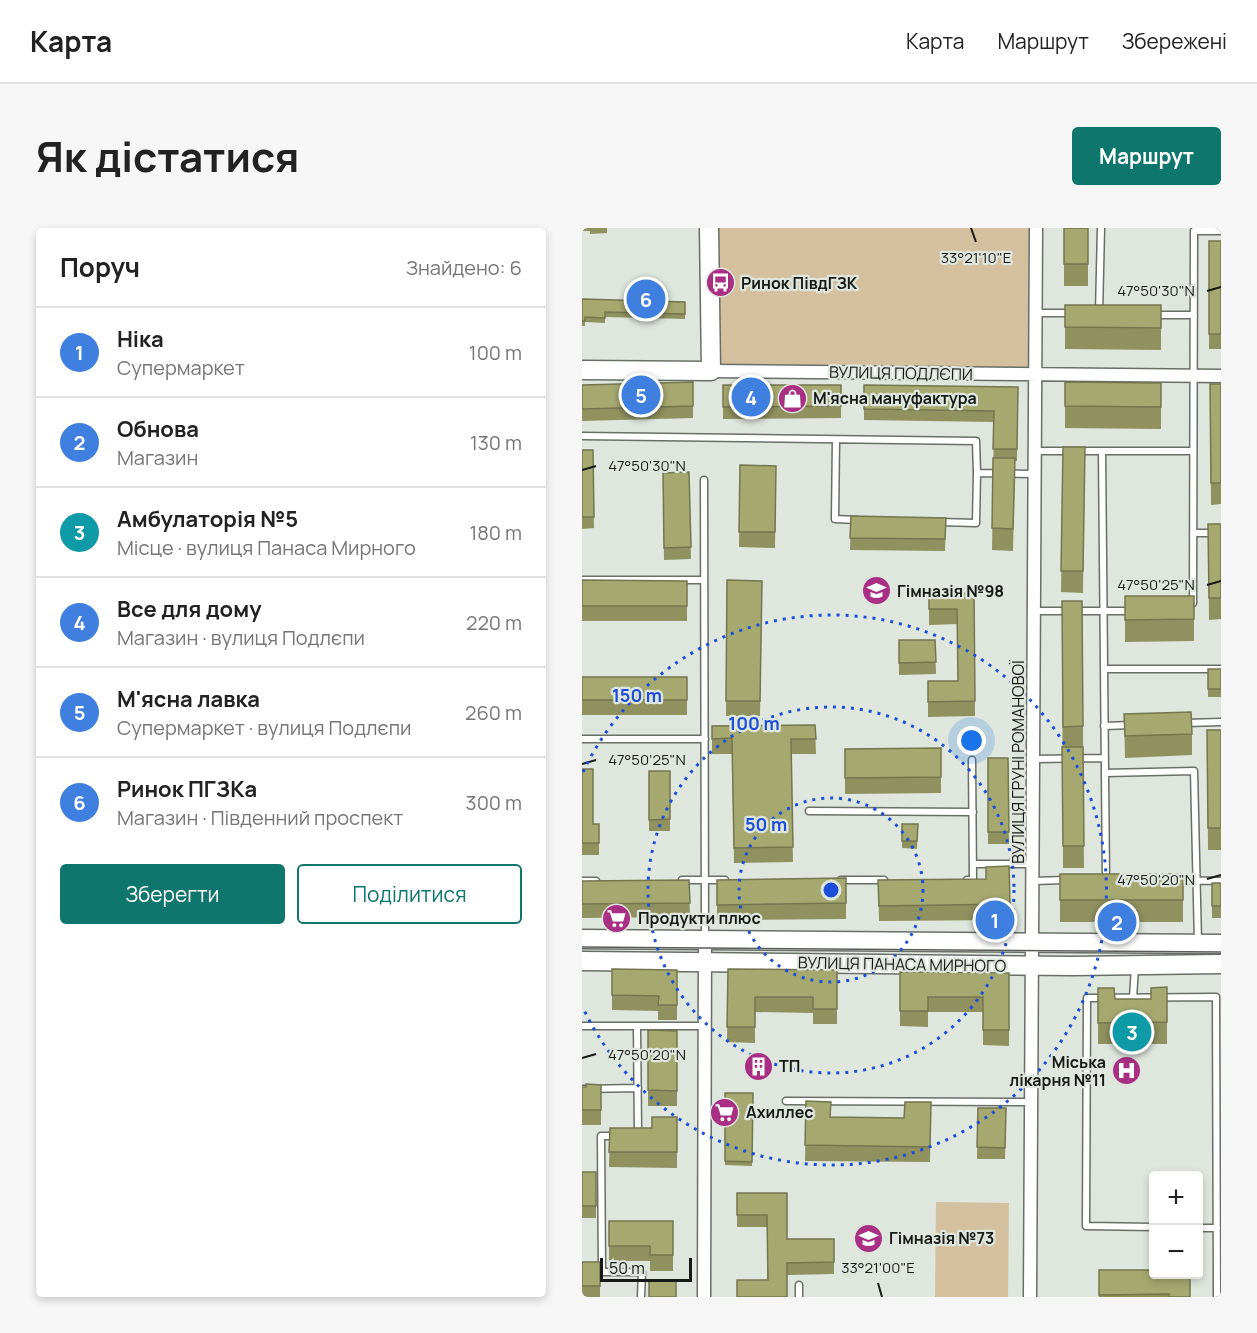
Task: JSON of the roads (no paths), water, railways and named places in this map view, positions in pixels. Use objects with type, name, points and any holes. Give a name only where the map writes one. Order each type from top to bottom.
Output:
[{"type":"main road","points":[[709,228],[711,371]]},
{"type":"main road","name":"ВУЛИЦЯ ПОДЛЄПИ","points":[[582,370],[711,371]]},
{"type":"main road","name":"ВУЛИЦЯ ПАНАСА МИРНОГО","points":[[582,939],[1221,944]]},
{"type":"main road","name":"ВУЛИЦЯ ПАНАСА МИРНОГО","points":[[582,961],[1034,965],[1221,964]]},
{"type":"street","name":"ВУЛИЦЯ ГРУНІ РОМАНОВОЇ","points":[[1030,1297],[1034,965],[1036,228]]},
{"type":"street","name":"ВУЛИЦЯ ПОДЛЄПИ","points":[[711,371],[1221,376]]},
{"type":"street","points":[[704,1297],[705,940]]},
{"type":"lane","points":[[1099,314],[1101,228]]},
{"type":"lane","points":[[1193,611],[1194,231],[1221,231]]},
{"type":"lane","points":[[1036,313],[1078,313]]},
{"type":"lane","points":[[1089,314],[1111,314]]},
{"type":"lane","points":[[1146,315],[1194,315]]},
{"type":"lane","points":[[582,436],[976,441],[976,523],[929,522]]},
{"type":"lane","points":[[836,440],[835,519],[870,520]]},
{"type":"lane","points":[[1036,451],[1193,451]]},
{"type":"lane","points":[[1102,451],[1106,880]]},
{"type":"lane","points":[[977,473],[1036,474]]},
{"type":"lane","points":[[704,480],[705,940]]},
{"type":"lane","points":[[1193,533],[1221,533]]},
{"type":"lane","points":[[582,580],[704,580]]},
{"type":"lane","points":[[1035,611],[1137,611]]},
{"type":"lane","points":[[1104,669],[1221,669]]},
{"type":"lane","points":[[1174,724],[1221,722]]},
{"type":"lane","points":[[1104,726],[1139,725]]},
{"type":"lane","points":[[582,739],[705,739]]},
{"type":"lane","points":[[1034,759],[1105,758]]},
{"type":"lane","points":[[961,880],[973,880],[972,760]]},
{"type":"lane","points":[[1105,773],[1194,771],[1198,944]]},
{"type":"lane","points":[[809,811],[973,812]]},
{"type":"lane","points":[[973,864],[1034,864]]},
{"type":"lane","points":[[672,880],[728,880]]},
{"type":"lane","points":[[833,880],[891,880]]},
{"type":"lane","points":[[1033,881],[1075,880]]},
{"type":"lane","points":[[1095,880],[1117,880]]},
{"type":"lane","points":[[1162,880],[1221,881]]},
{"type":"lane","points":[[582,881],[604,881]]},
{"type":"lane","points":[[1134,998],[1135,964]]},
{"type":"lane","points":[[1149,1227],[1086,1227],[1087,998],[1216,997],[1219,1149],[1219,1202],[1216,1228],[1217,1297]]},
{"type":"lane","points":[[582,1026],[706,1026]]},
{"type":"lane","points":[[629,1136],[638,1136],[637,1026]]},
{"type":"lane","points":[[582,1089],[638,1088]]},
{"type":"lane","points":[[786,1101],[1032,1102]]},
{"type":"lane","points":[[602,1272],[601,1136],[620,1136]]},
{"type":"lane","points":[[1203,1228],[1216,1228]]},
{"type":"lane","points":[[582,1272],[642,1272],[642,1297]]},
{"type":"lane","points":[[799,1285],[799,1297]]},
{"type":"tram line","points":[[582,947],[1221,952]]},
{"type":"place","name":"Ринок ПівдГЗК","points":[[720,283]]},
{"type":"place","name":"Ринок ПГЗКа","points":[[646,299]]},
{"type":"place","name":"М'ясна лавка","points":[[641,395]]},
{"type":"place","name":"Все для дому","points":[[751,397]]},
{"type":"place","name":"М'ясна мануфактура","points":[[792,398]]},
{"type":"place","name":"Гімназія №98","points":[[876,591]]},
{"type":"place","name":"Продукти плюс","points":[[617,918]]},
{"type":"place","name":"Ніка","points":[[995,920]]},
{"type":"place","name":"Обнова","points":[[1117,922]]},
{"type":"place","name":"Амбулаторія №5","points":[[1132,1032]]},
{"type":"place","name":"ТП","points":[[758,1066]]},
{"type":"place","name":"Міська лікарня №11","points":[[1127,1071]]},
{"type":"place","name":"Ахиллес","points":[[725,1112]]},
{"type":"place","name":"Гімназія №73","points":[[868,1238]]}]
